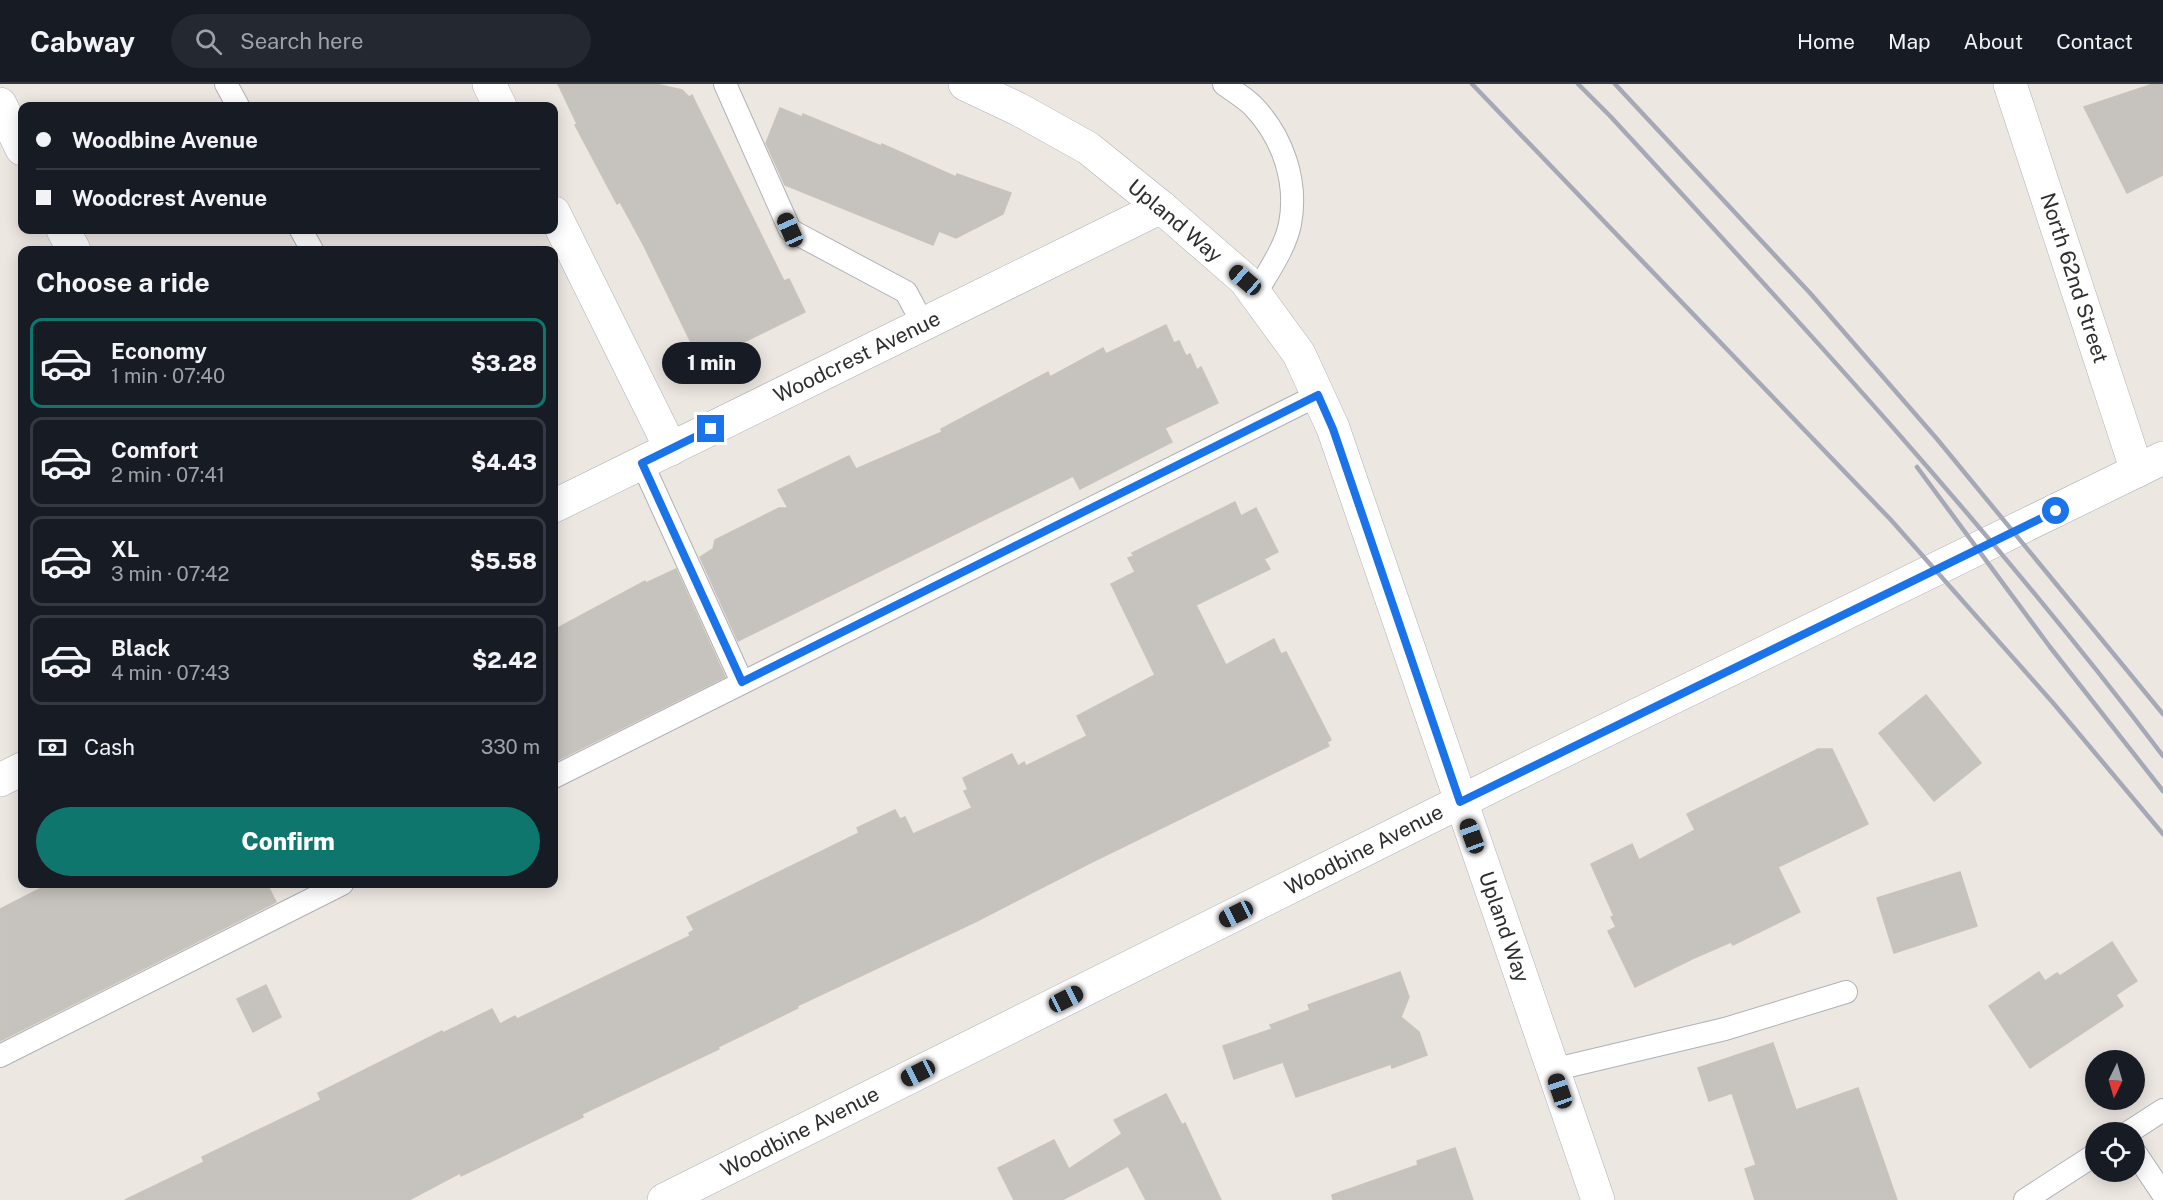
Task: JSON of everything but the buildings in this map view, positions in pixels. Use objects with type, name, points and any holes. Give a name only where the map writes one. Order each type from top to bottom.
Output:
[{"type":"street","points":[[489,84],[498,102]]},
{"type":"street","name":"Upland Way","points":[[965,84],[1018,109],[1088,148],[1161,207],[1245,280],[1299,354],[1333,429],[1598,1200]]},
{"type":"street","name":"North 62nd Street","points":[[2010,84],[2150,465]]},
{"type":"street","points":[[0,104],[18,141]]},
{"type":"street","name":"Woodcrest Avenue","points":[[558,505],[1161,207]]},
{"type":"street","points":[[558,221],[671,449]]},
{"type":"street","name":"Woodbine Avenue","points":[[664,1200],[1460,802],[2150,465]]},
{"type":"street","points":[[0,780],[18,771]]},
{"type":"lane","points":[[226,84],[236,102]]},
{"type":"lane","points":[[725,84],[790,230],[906,292],[923,324]]},
{"type":"lane","points":[[1224,84],[1253,106],[1279,142],[1292,182],[1290,225],[1280,250],[1256,295]]},
{"type":"lane","points":[[558,775],[1318,395]]},
{"type":"lane","points":[[642,463],[742,682]]},
{"type":"lane","points":[[0,1056],[334,888]]},
{"type":"lane","points":[[1552,1070],[1725,1029],[1846,992]]},
{"type":"lane","points":[[2144,1122],[2163,1110]]},
{"type":"lane","points":[[2025,1200],[2085,1161]]},
{"type":"lane","points":[[2145,1167],[2163,1194]]},
{"type":"railway","points":[[1472,84],[1891,520],[2054,704],[2163,834]]},
{"type":"railway","points":[[1578,84],[1683,195],[1895,430],[2032,590],[2163,756]]},
{"type":"railway","points":[[1615,84],[1810,293],[1937,439],[2163,714]]},
{"type":"railway","points":[[1917,467],[2050,647],[2163,791]]},
{"type":"route","points":[[711,429],[642,463],[742,682],[1318,395],[1333,429],[1460,802],[2056,511]]}]
